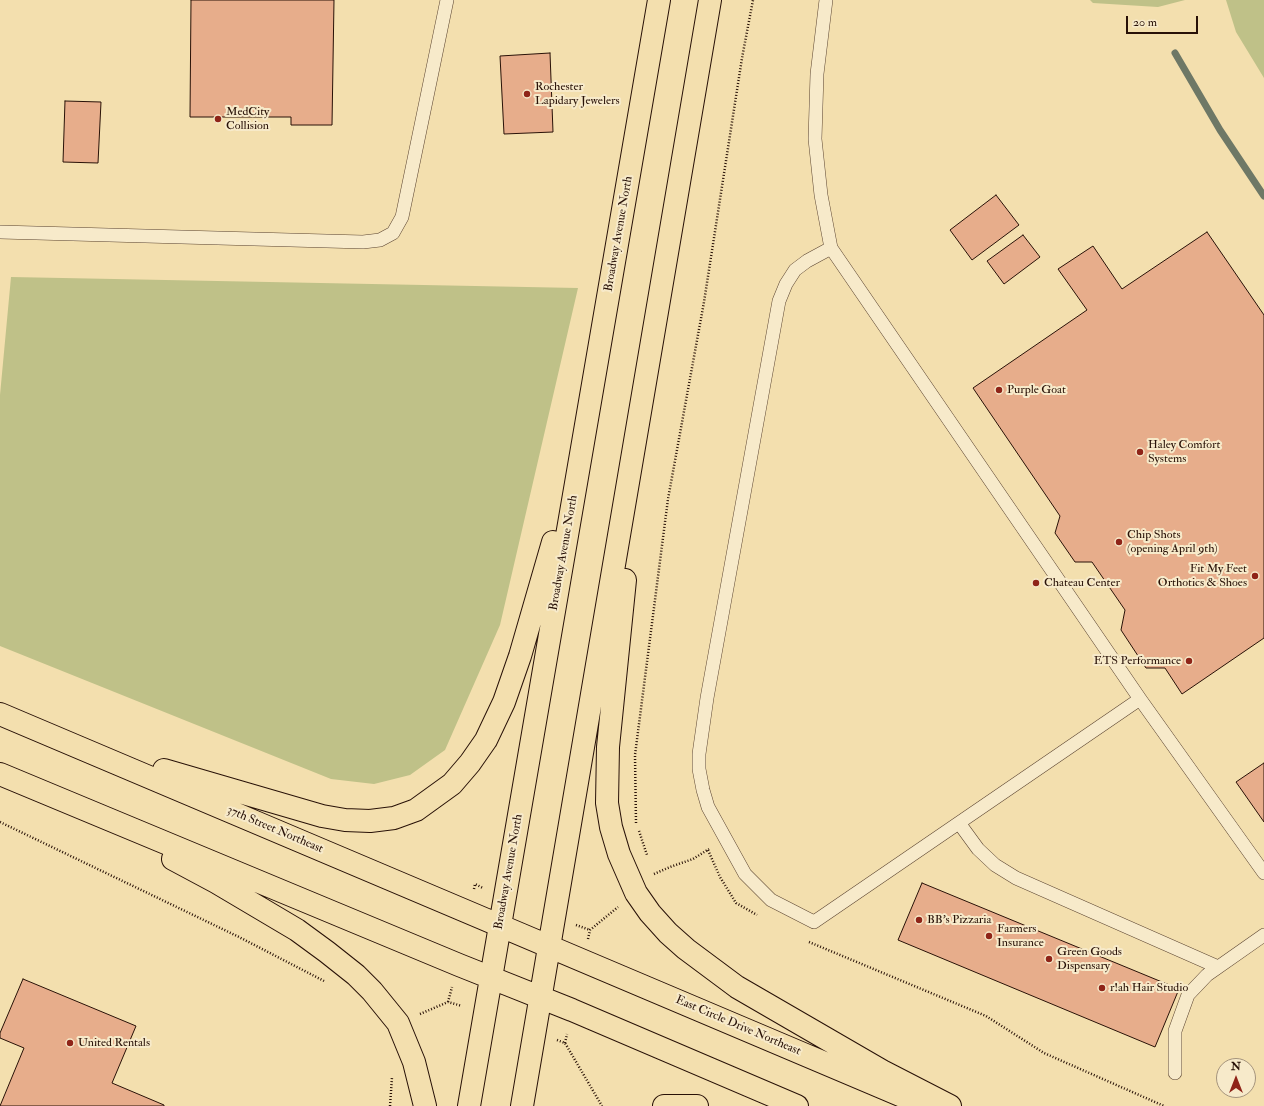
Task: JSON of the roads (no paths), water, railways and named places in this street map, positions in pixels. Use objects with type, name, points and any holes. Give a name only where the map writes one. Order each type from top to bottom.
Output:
[{"type":"main road","name":"Broadway Avenue North","points":[[469,1106],[659,0]]},
{"type":"main road","points":[[522,1106],[710,0]]},
{"type":"main road","points":[[638,429],[607,778],[607,803],[611,827],[626,875],[650,913],[668,933],[711,969],[737,987],[882,1071],[950,1106]]},
{"type":"main road","points":[[58,738],[322,816],[345,820],[370,820],[394,818],[416,810],[452,784],[470,763],[486,740],[504,702],[542,582],[585,430]]},
{"type":"main road","name":"37th Street Northeast","points":[[0,714],[549,946]]},
{"type":"main road","points":[[0,774],[459,965],[541,997],[797,1106]]},
{"type":"main road","points":[[51,795],[216,882],[296,930],[356,975],[398,1023],[414,1062],[425,1106]]},
{"type":"main road","name":"East Circle Drive Northeast","points":[[549,946],[926,1106]]},
{"type":"main road","points":[[664,1106],[697,1106]]},
{"type":"lane","points":[[0,232],[363,242],[380,240],[393,233],[402,217],[447,0]]},
{"type":"lane","points":[[826,0],[817,74],[815,139],[821,195],[831,248],[1140,698],[1264,873]]},
{"type":"lane","points":[[831,248],[794,270],[779,301],[707,698],[699,754],[699,769],[708,807],[748,878],[770,900],[814,922],[1140,698]]},
{"type":"lane","points":[[959,823],[978,849],[995,865],[1016,878],[1218,967]]},
{"type":"lane","points":[[1175,1073],[1175,1031],[1188,996],[1196,986],[1218,967],[1264,936]]},
{"type":"waterway","points":[[1175,53],[1220,130],[1264,196]]},
{"type":"place","name":"Rochester Lapidary Jewelers","points":[[527,94]]},
{"type":"place","name":"MedCity Collision","points":[[218,119]]},
{"type":"place","name":"Purple Goat","points":[[999,390]]},
{"type":"place","name":"Haley Comfort Systems","points":[[1140,452]]},
{"type":"place","name":"Chip Shots (opening April 9th)","points":[[1119,542]]},
{"type":"place","name":"Fit My Feet Orthotics & Shoes","points":[[1255,576]]},
{"type":"place","name":"Chateau Center","points":[[1036,583]]},
{"type":"place","name":"ETS Performance","points":[[1189,661]]},
{"type":"place","name":"BB's Pizzaria","points":[[919,920]]},
{"type":"place","name":"Farmers Insurance","points":[[989,936]]},
{"type":"place","name":"Green Goods Dispensary","points":[[1049,959]]},
{"type":"place","name":"r!ah Hair Studio","points":[[1102,988]]},
{"type":"place","name":"United Rentals","points":[[70,1043]]}]
